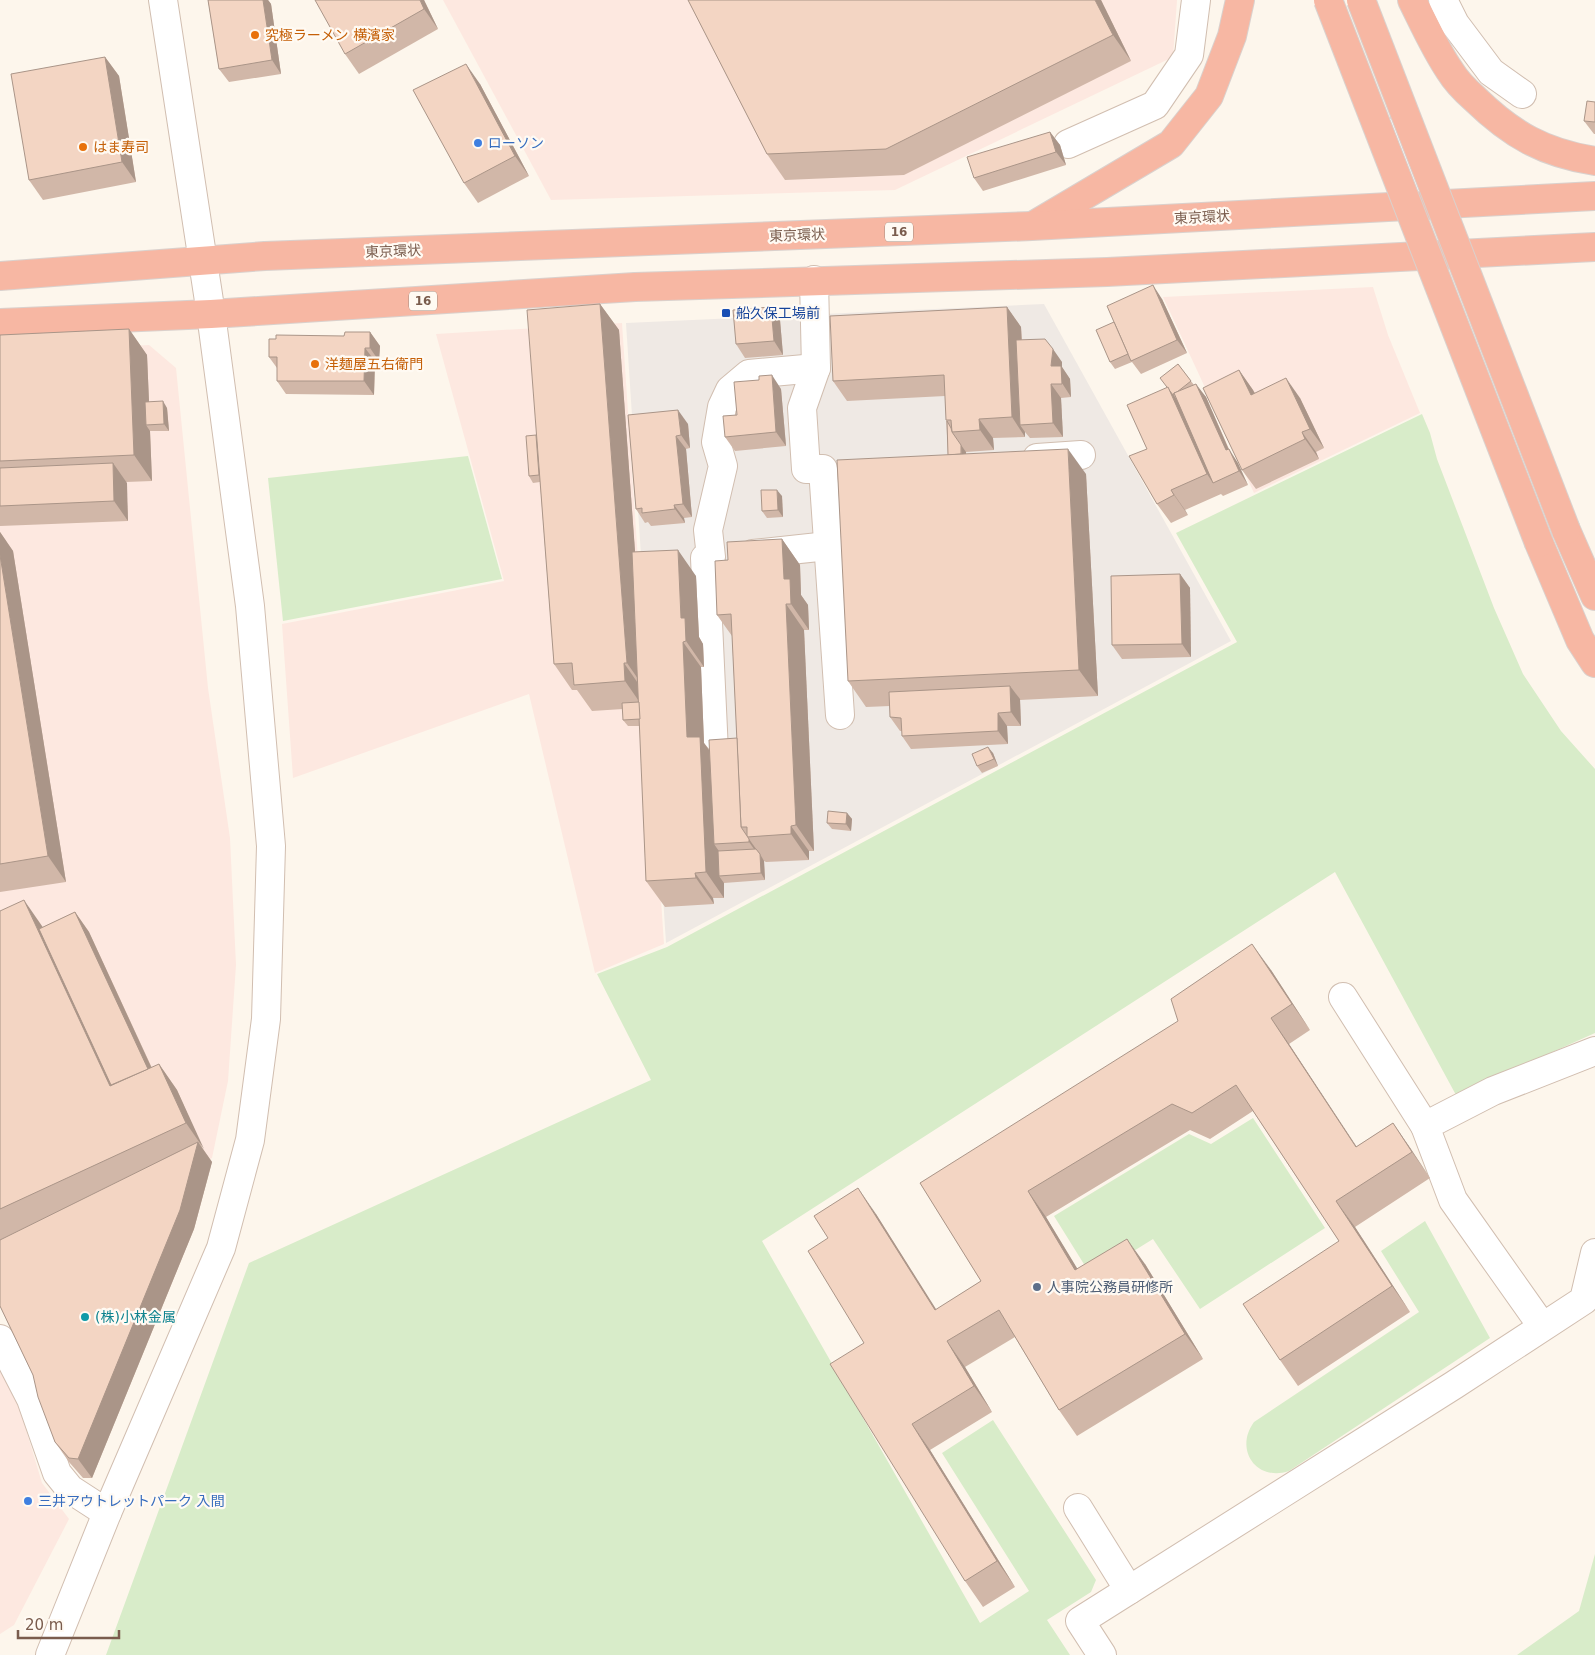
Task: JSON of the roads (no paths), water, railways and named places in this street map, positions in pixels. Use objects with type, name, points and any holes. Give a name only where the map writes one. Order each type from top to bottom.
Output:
[{"type":"highway","points":[[1032,226],[1172,144],[1209,96],[1232,36],[1240,0]]},
{"type":"highway","points":[[1328,0],[1539,543],[1580,640],[1595,663]]},
{"type":"highway","points":[[1361,0],[1566,530],[1595,596]]},
{"type":"highway","points":[[1412,0],[1450,73],[1499,123],[1520,137],[1547,148],[1568,156],[1595,161]]},
{"type":"highway","name":"東京環状","points":[[0,276],[203,260],[1032,226],[1595,196]]},
{"type":"highway","name":"16","points":[[0,324],[211,314],[635,287],[1107,272],[1544,248],[1595,247]]},
{"type":"highway","points":[[1544,248],[1595,252]]},
{"type":"street","points":[[50,1655],[108,1513],[221,1248],[250,1140],[266,1018],[271,846],[250,606],[211,314],[163,0]]},
{"type":"street","points":[[1068,144],[1155,104],[1189,56],[1196,0]]},
{"type":"street","points":[[1341,0],[1423,206]]},
{"type":"street","points":[[1443,0],[1455,24],[1491,72],[1522,94]]},
{"type":"street","points":[[814,280],[816,368],[802,408],[806,469],[853,468]]},
{"type":"street","points":[[714,752],[708,530],[723,466],[716,442],[722,407],[730,390],[749,374],[816,368]]},
{"type":"street","points":[[1012,459],[1081,455]]},
{"type":"street","points":[[823,469],[840,715]]},
{"type":"street","points":[[678,560],[828,546]]},
{"type":"street","points":[[1343,997],[1426,1126],[1453,1200],[1542,1326]]},
{"type":"street","points":[[1426,1126],[1494,1091],[1595,1052]]},
{"type":"street","points":[[1102,1655],[1080,1621],[1454,1385],[1584,1300],[1595,1253]]},
{"type":"street","points":[[0,1339],[32,1399],[57,1473],[70,1488],[108,1513]]},
{"type":"street","points":[[1078,1508],[1129,1590]]},
{"type":"place","name":"究極ラーメン 横濱家","points":[[255,35]]},
{"type":"place","name":"ローソン","points":[[478,143]]},
{"type":"place","name":"はま寿司","points":[[83,147]]},
{"type":"place","name":"船久保工場前","points":[[726,313]]},
{"type":"place","name":"洋麺屋五右衛門","points":[[315,364]]},
{"type":"place","name":"人事院公務員研修所","points":[[1037,1287]]},
{"type":"place","name":"(株)小林金属","points":[[85,1317]]},
{"type":"place","name":"三井アウトレットパーク 入間","points":[[28,1501]]}]
